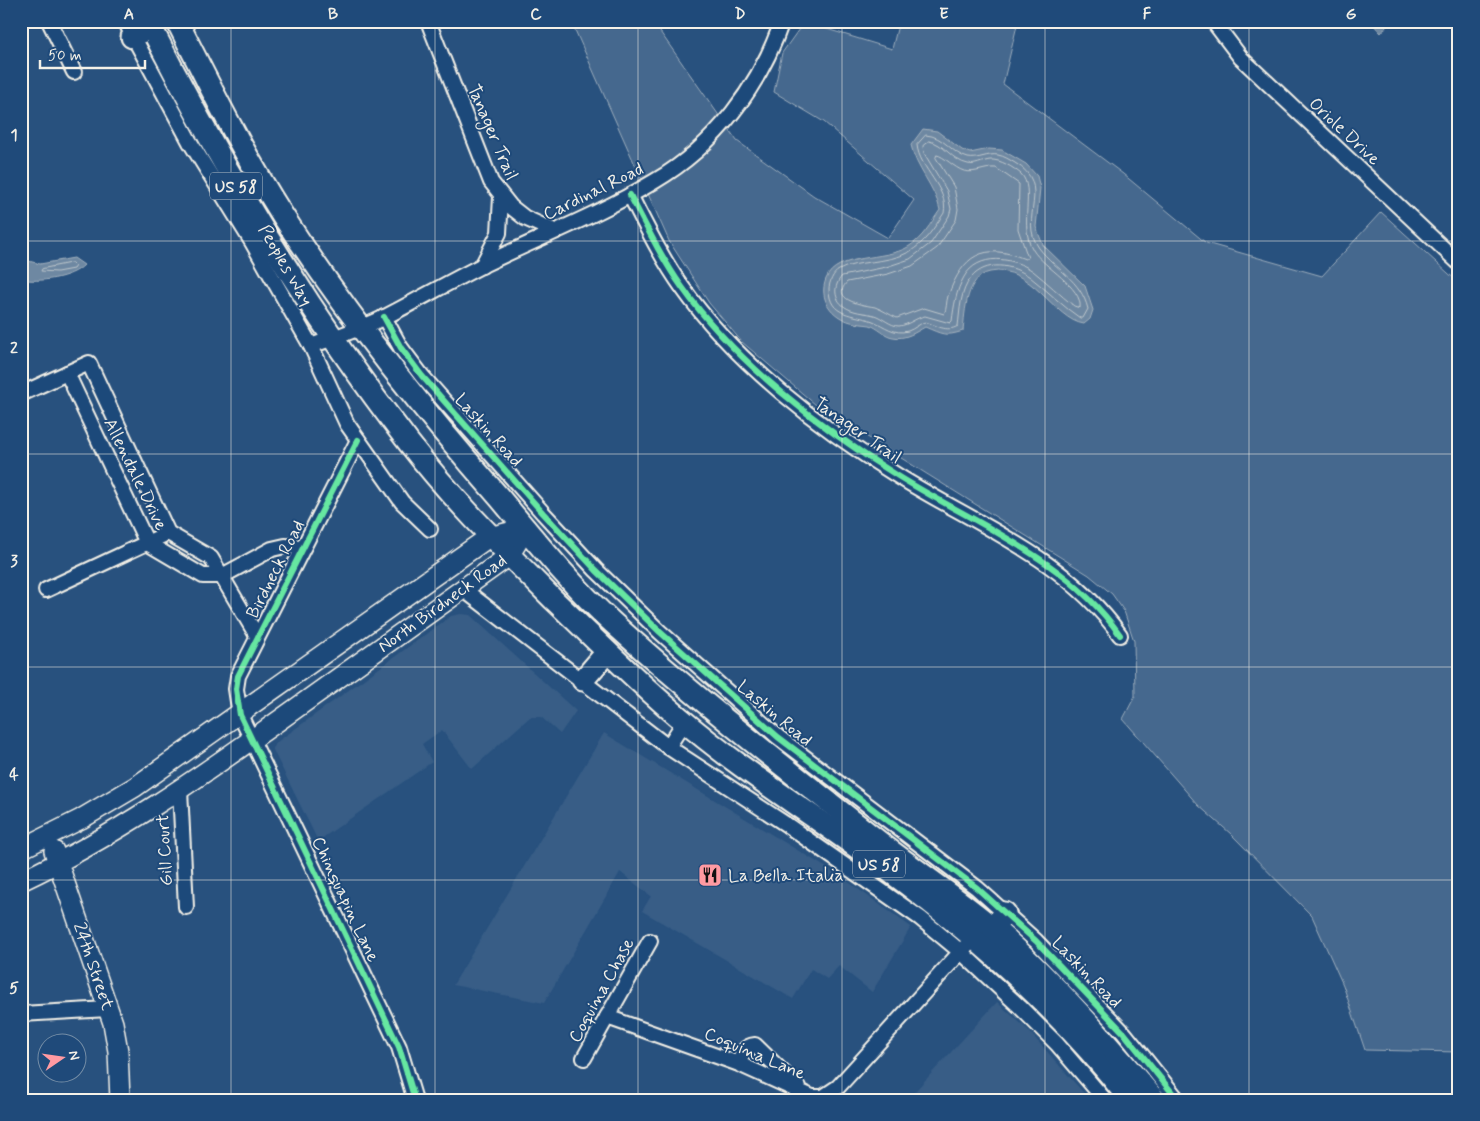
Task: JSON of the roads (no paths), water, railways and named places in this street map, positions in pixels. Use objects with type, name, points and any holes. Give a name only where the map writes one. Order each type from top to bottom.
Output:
[{"type":"main road","name":"Laskin Road","points":[[177,21],[247,157],[288,222],[361,328],[441,431],[576,587],[618,628],[747,737],[999,921],[1049,980],[1092,1025],[1155,1100]]},
{"type":"main road","name":"US 58","points":[[139,26],[180,85],[256,220],[334,338],[410,444],[489,537],[608,652],[684,722],[738,766],[857,847],[931,902],[967,945],[1052,1010],[1087,1048],[1130,1100]]},
{"type":"main road","name":"North Birdneck Road","points":[[21,850],[135,787],[240,715],[489,537],[526,528]]},
{"type":"main road","name":"North Birdneck Road","points":[[21,881],[99,840],[180,790],[252,740],[509,556],[526,528]]},
{"type":"main road","points":[[583,680],[608,652]]},
{"type":"main road","name":"24th Street","points":[[49,836],[108,1009],[118,1051],[120,1100]]},
{"type":"street","points":[[49,21],[74,72]]},
{"type":"street","name":"Tanager Trail","points":[[428,21],[491,182],[501,197],[525,218],[554,231]]},
{"type":"street","name":"Cardinal Road","points":[[361,328],[482,266],[657,181],[692,154],[728,119],[745,96],[764,64],[782,21]]},
{"type":"street","name":"Oriole Drive","points":[[1213,21],[1241,58],[1459,263]]},
{"type":"street","name":"Peoples Way","points":[[139,26],[190,142],[252,242],[310,346]]},
{"type":"street","name":"Tanager Trail","points":[[630,195],[656,245],[695,305],[765,376],[812,416],[882,466],[1005,537],[1059,572],[1095,603],[1120,635]]},
{"type":"street","points":[[482,266],[499,233],[501,197]]},
{"type":"street","name":"Laskin Road","points":[[384,317],[401,348],[422,376],[542,513],[597,571],[660,632],[778,737],[977,888],[999,921],[1076,981],[1142,1054],[1178,1100]]},
{"type":"street","points":[[361,328],[310,346],[332,395],[358,440],[402,502],[430,529]]},
{"type":"street","name":"Allendale Drive","points":[[222,576],[203,576],[147,543],[67,373],[89,363],[168,533],[211,558],[222,576],[257,636]]},
{"type":"street","points":[[21,394],[67,373]]},
{"type":"street","name":"Birdneck Road","points":[[240,715],[236,689],[238,676],[358,440]]},
{"type":"street","points":[[526,528],[542,513]]},
{"type":"street","points":[[46,590],[168,533]]},
{"type":"street","points":[[222,576],[272,549],[285,546],[303,547]]},
{"type":"street","points":[[463,589],[668,747],[787,825],[920,918],[967,945],[1104,1100]]},
{"type":"street","name":"Chinquapin Lane","points":[[240,715],[399,1047],[415,1100]]},
{"type":"street","points":[[668,747],[684,722]]},
{"type":"street","name":"Gill Court","points":[[180,790],[186,907]]},
{"type":"street","name":"Coquina Chase","points":[[584,1058],[650,941]]},
{"type":"street","name":"Coquina Lane","points":[[606,1017],[739,1064],[805,1094],[823,1097],[831,1093],[967,945]]},
{"type":"street","points":[[21,1014],[108,1009]]},
{"type":"street","points":[[739,1064],[744,1050],[749,1045],[754,1045],[805,1094]]},
{"type":"water","points":[[1370,21],[1391,21],[1381,33]]},
{"type":"water","points":[[923,129],[937,131],[962,150],[970,153],[989,149],[1002,150],[1026,164],[1037,176],[1040,188],[1036,227],[1043,245],[1085,286],[1093,310],[1090,319],[1084,324],[1073,320],[1062,313],[1030,283],[1005,271],[990,272],[982,275],[976,281],[968,296],[963,331],[952,334],[944,334],[925,327],[914,333],[897,338],[887,335],[870,325],[844,320],[828,306],[825,300],[824,286],[831,271],[850,261],[887,254],[908,247],[922,235],[940,210],[938,201],[913,154],[911,145]]},
{"type":"water","points":[[74,258],[84,265],[71,273],[45,280],[21,279],[21,259],[40,264]]},
{"type":"place","name":"La Bella Italia","points":[[710,875]]}]
